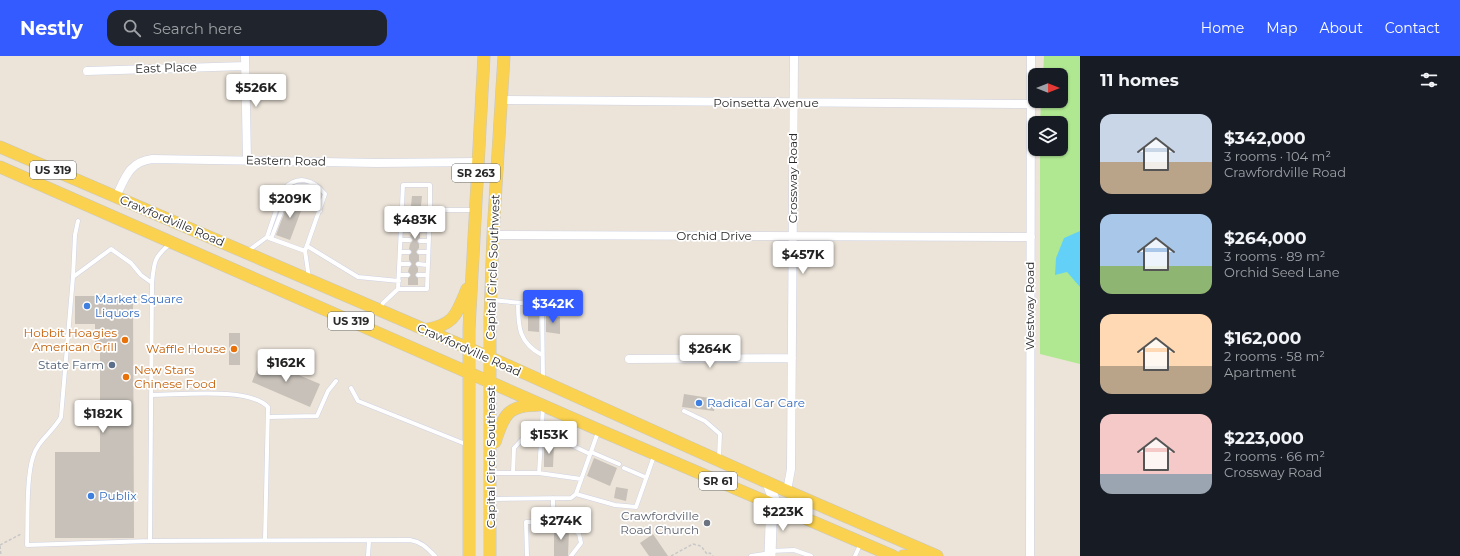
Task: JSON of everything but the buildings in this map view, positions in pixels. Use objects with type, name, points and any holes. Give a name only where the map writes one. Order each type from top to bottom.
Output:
[{"type":"main road","name":"Capital Circle Southwest","points":[[469,373],[474,210],[484,56]]},
{"type":"main road","name":"Capital Circle Southwest","points":[[491,358],[493,235],[504,56]]},
{"type":"main road","name":"Crawfordville Road","points":[[0,147],[491,358],[768,483],[933,554]]},
{"type":"main road","name":"Crawfordville Road","points":[[0,167],[599,430],[893,556]]},
{"type":"main road","points":[[111,194],[117,207],[120,219],[136,216],[160,216]]},
{"type":"main road","points":[[424,330],[443,326],[453,319],[458,312],[471,279]]},
{"type":"main road","name":"Capital Circle Southeast","points":[[490,556],[491,358]]},
{"type":"main road","name":"Capital Circle Southeast","points":[[469,373],[469,556]]},
{"type":"main road","points":[[491,452],[503,419],[510,411],[521,406],[543,405]]},
{"type":"main road","points":[[903,556],[933,554]]},
{"type":"street","points":[[245,56],[247,160]]},
{"type":"street","name":"Crossway Road","points":[[787,491],[791,469],[794,56]]},
{"type":"street","name":"Westway Road","points":[[1031,56],[1031,68]]},
{"type":"street","name":"East Place","points":[[87,71],[245,66]]},
{"type":"street","name":"Poinsetta Avenue","points":[[501,100],[1028,104]]},
{"type":"street","name":"Westway Road","points":[[1030,556],[1031,108]]},
{"type":"street","name":"Eastern Road","points":[[111,194],[134,165],[141,160],[247,160],[377,163],[477,162]]},
{"type":"street","name":"Orchid Drive","points":[[493,235],[1031,237]]},
{"type":"street","points":[[629,359],[792,358]]},
{"type":"street","points":[[768,483],[776,505],[771,525],[770,553]]},
{"type":"street","points":[[776,505],[810,501]]},
{"type":"lane","points":[[269,238],[283,190],[288,184],[309,180],[318,186],[324,194],[320,211],[305,251],[309,280]]},
{"type":"lane","points":[[380,310],[384,303],[398,289],[400,275],[403,185],[430,185],[427,289],[398,289]]},
{"type":"lane","points":[[246,253],[269,238],[288,192],[296,186],[310,186],[316,192],[320,200],[320,211]]},
{"type":"lane","points":[[288,192],[296,192],[309,196],[320,211]]},
{"type":"lane","points":[[402,209],[411,209]]},
{"type":"lane","points":[[421,210],[474,210]]},
{"type":"lane","points":[[402,218],[411,218]]},
{"type":"lane","points":[[421,218],[429,218]]},
{"type":"lane","points":[[78,221],[75,235],[73,277],[61,417],[56,428],[43,439],[33,457],[27,545],[150,540],[419,542],[426,546],[435,556]]},
{"type":"lane","points":[[402,230],[410,230]]},
{"type":"lane","points":[[420,230],[429,230]]},
{"type":"lane","points":[[269,238],[305,251]]},
{"type":"lane","points":[[401,240],[410,240]]},
{"type":"lane","points":[[420,241],[428,241]]},
{"type":"lane","points":[[150,540],[153,267],[158,253],[172,243]]},
{"type":"lane","points":[[306,246],[358,277],[399,281]]},
{"type":"lane","points":[[73,277],[111,249],[131,263],[141,275],[152,283]]},
{"type":"lane","points":[[401,252],[409,252]]},
{"type":"lane","points":[[419,252],[428,252]]},
{"type":"lane","points":[[400,264],[409,264]]},
{"type":"lane","points":[[418,264],[428,265]]},
{"type":"lane","points":[[400,275],[408,275]]},
{"type":"lane","points":[[418,275],[427,275]]},
{"type":"lane","points":[[491,300],[542,305],[543,382]]},
{"type":"lane","points":[[518,303],[518,323],[523,339],[532,350],[542,355]]},
{"type":"lane","points":[[268,417],[317,416],[328,391],[336,381]]},
{"type":"lane","points":[[351,388],[358,401],[470,446]]},
{"type":"lane","points":[[152,395],[245,395],[263,402],[268,408],[265,487],[265,540]]},
{"type":"lane","points":[[539,473],[543,405]]},
{"type":"lane","points":[[684,411],[705,421],[720,434],[718,460]]},
{"type":"lane","points":[[490,498],[571,498],[576,494],[599,430]]},
{"type":"lane","points":[[513,473],[514,448],[530,431],[541,431]]},
{"type":"lane","points":[[541,438],[564,442],[619,464]]},
{"type":"lane","points":[[576,494],[615,505],[636,507],[645,485],[645,477],[655,454]]},
{"type":"lane","points":[[624,468],[645,477]]},
{"type":"lane","points":[[490,473],[539,473],[582,479]]},
{"type":"lane","points":[[552,522],[553,498]]},
{"type":"lane","points":[[527,556],[526,522],[566,522],[579,534],[581,543],[571,556]]},
{"type":"lane","points":[[368,541],[368,556]]},
{"type":"lane","points":[[855,556],[861,542]]},
{"type":"lane","points":[[751,556],[794,550],[811,556]]},
{"type":"path","points":[[1,556],[0,546],[28,530]]},
{"type":"path","points":[[671,556],[693,544],[701,546],[707,554],[713,556]]},
{"type":"green space","points":[[1044,56],[1080,56],[1080,364],[1040,354],[1040,156],[1068,156],[1068,116],[1040,116],[1041,108],[1068,108],[1068,68],[1043,68]]},
{"type":"water","points":[[1080,231],[1080,287],[1067,272],[1055,275],[1056,258],[1064,238]]},
{"type":"place","name":"Market Square Liquors","points":[[87,306]]},
{"type":"place","name":"Hobbit Hoagies American Grill","points":[[125,340]]},
{"type":"place","name":"Waffle House","points":[[234,349]]},
{"type":"place","name":"State Farm","points":[[112,365]]},
{"type":"place","name":"New Stars Chinese Food","points":[[126,377]]},
{"type":"place","name":"Radical Car Care","points":[[699,403]]},
{"type":"place","name":"Publix","points":[[91,496]]},
{"type":"place","name":"Crawfordville Road Church","points":[[707,523]]}]
